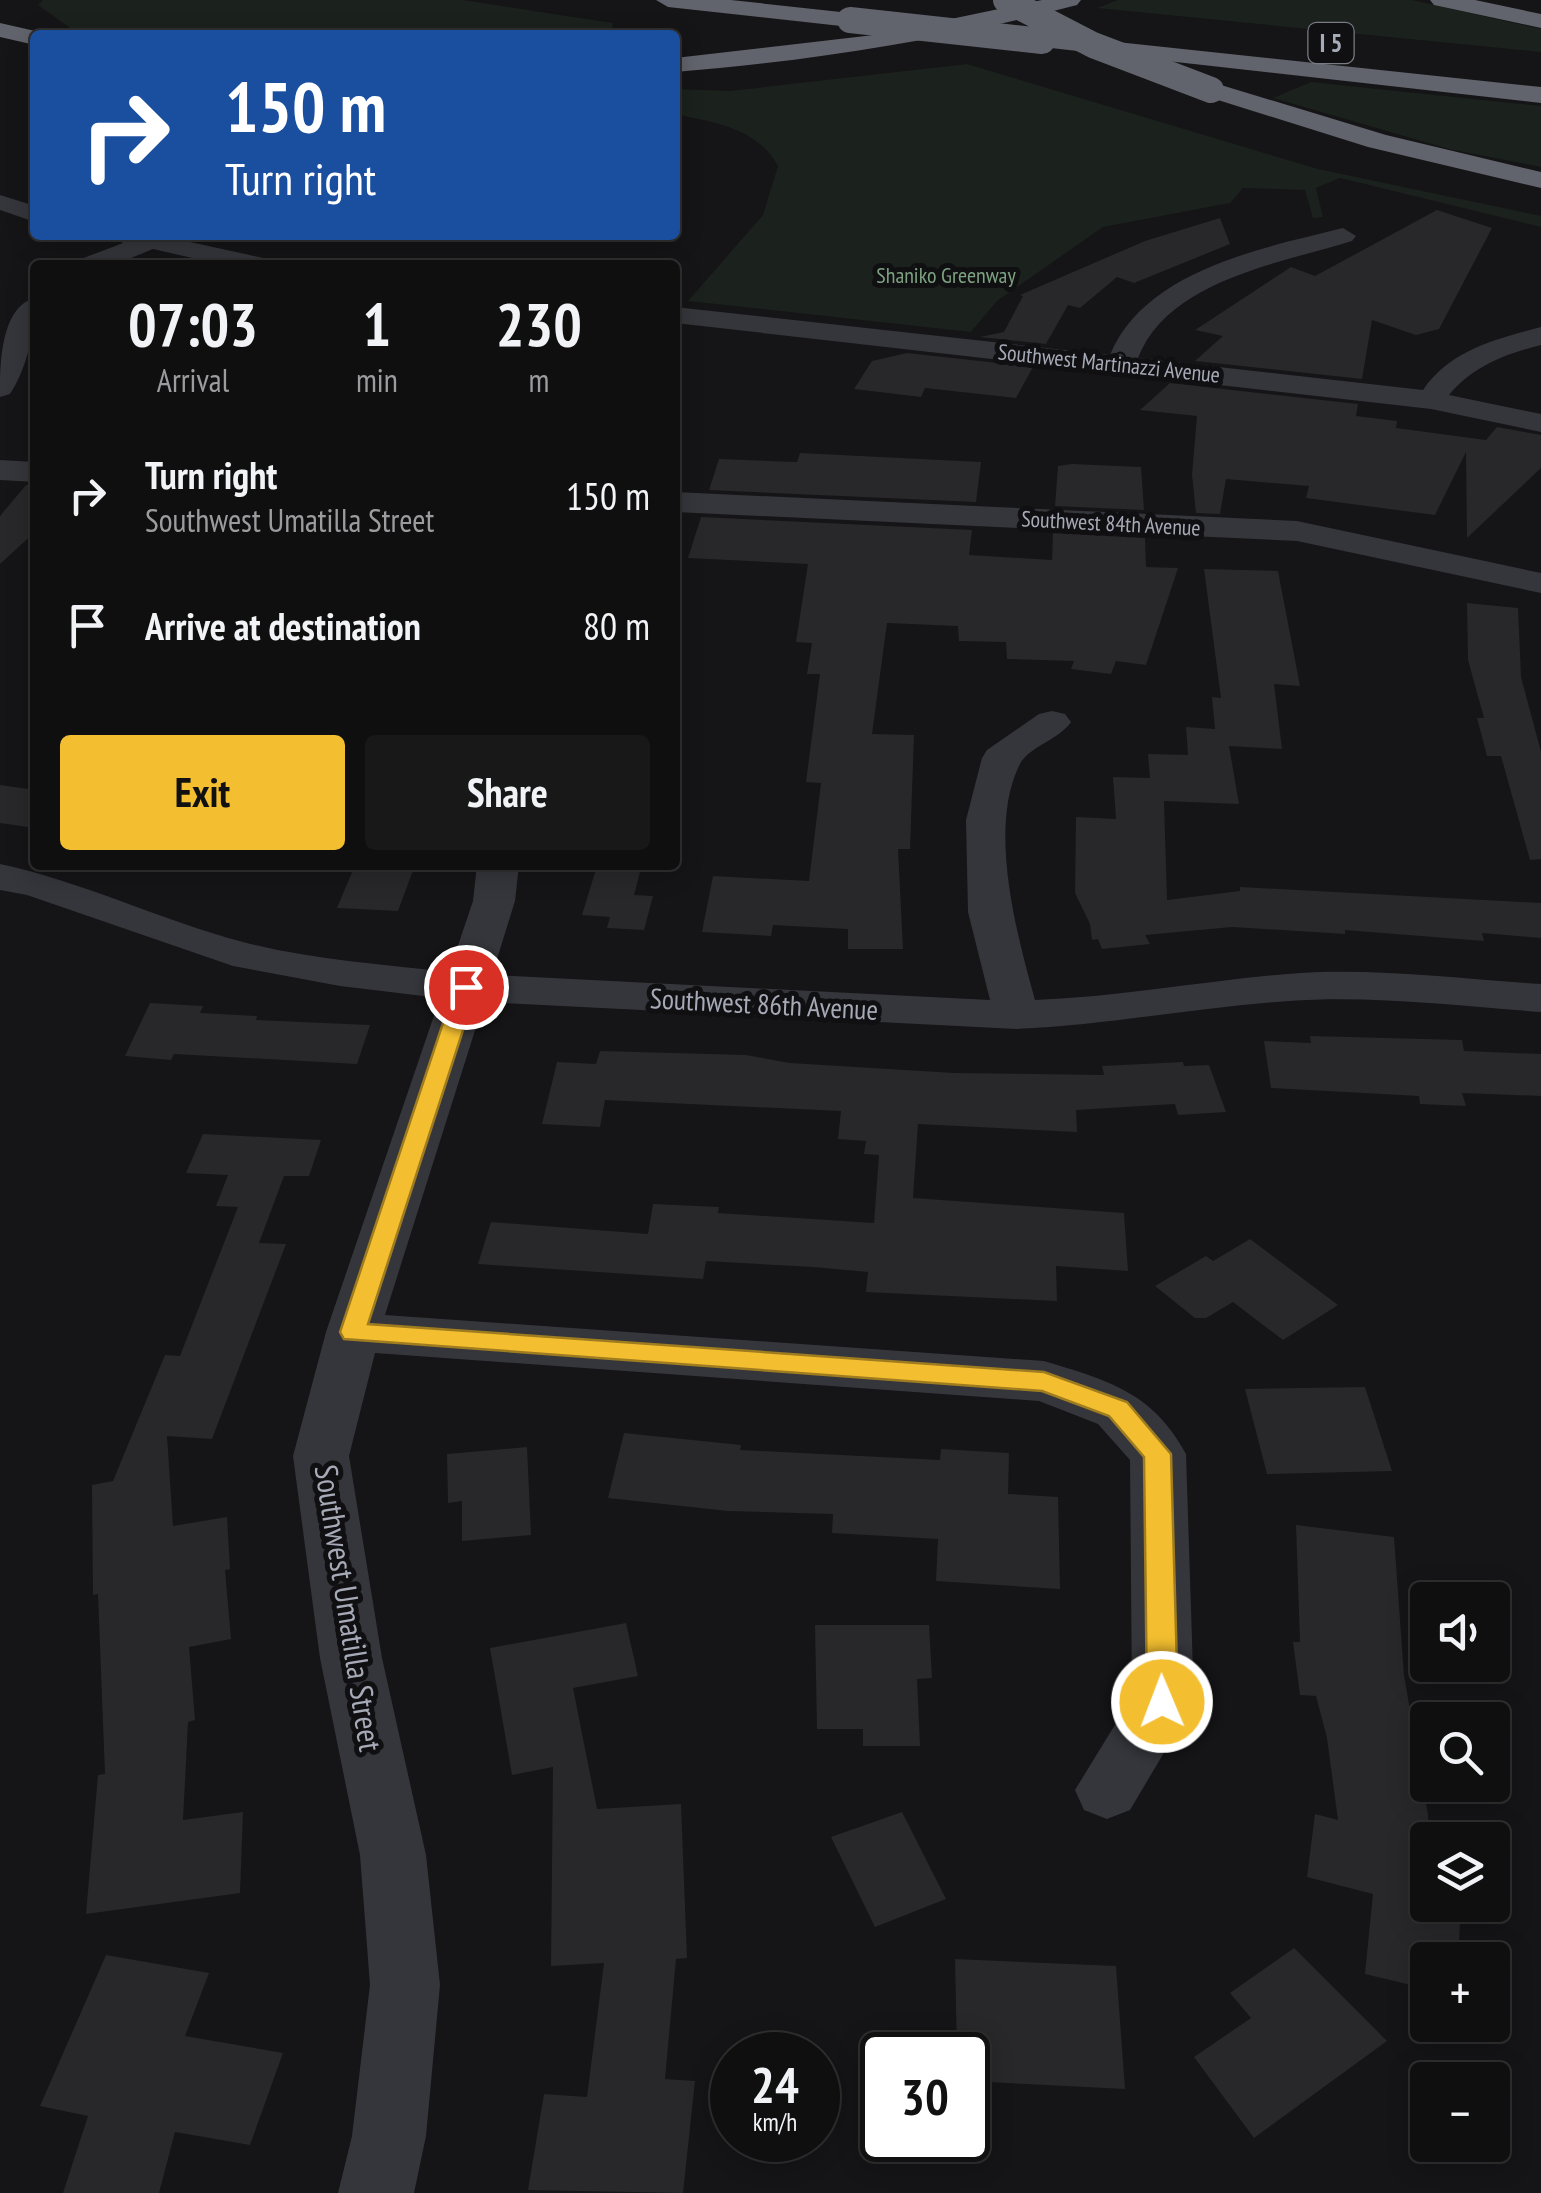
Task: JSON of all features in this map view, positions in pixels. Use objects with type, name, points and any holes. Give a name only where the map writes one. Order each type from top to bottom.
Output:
[{"type":"highway","name":"I 5","points":[[668,0],[1541,95]]},
{"type":"highway","points":[[1006,0],[1093,45],[1212,90],[1378,141],[1541,180]]},
{"type":"highway","points":[[680,64],[893,40],[992,21],[1069,0]]},
{"type":"highway","points":[[1442,0],[1541,21]]},
{"type":"highway","points":[[962,4],[1101,19]]},
{"type":"highway","points":[[0,30],[30,37]]},
{"type":"street","points":[[0,202],[30,212]]},
{"type":"street","points":[[1121,364],[1135,332],[1184,292],[1246,266],[1342,236]]},
{"type":"street","points":[[143,240],[236,260]]},
{"type":"street","points":[[103,260],[151,242]]},
{"type":"street","points":[[0,388],[11,362],[8,336],[30,312]]},
{"type":"street","name":"Southwest Martinazzi Avenue","points":[[680,317],[1431,400],[1541,422]]},
{"type":"street","points":[[1431,400],[1439,385],[1469,360],[1541,336]]},
{"type":"street","points":[[0,470],[30,472]]},
{"type":"street","name":"Southwest 84th Avenue","points":[[680,502],[1297,532],[1541,583]]},
{"type":"street","points":[[1016,1015],[989,912],[986,820],[1001,758],[1052,722]]},
{"type":"street","name":"Southwest Umatilla Street","points":[[376,2193],[389,2136],[405,1985],[394,1855],[351,1658],[321,1456],[353,1332],[494,901],[497,870]]},
{"type":"street","name":"Southwest 86th Avenue","points":[[0,877],[38,885],[233,953],[340,973],[466,987],[1016,1015],[1086,1012],[1290,987],[1364,987],[1541,998]]},
{"type":"street","points":[[353,1332],[1044,1382],[1118,1409],[1158,1454],[1162,1702],[1107,1790]]},
{"type":"green space","points":[[43,0],[463,0],[613,23],[612,30],[81,30],[70,28],[38,5]]},
{"type":"green space","points":[[1118,0],[1412,0],[1541,29],[1541,52],[1097,8]]},
{"type":"green space","name":"Shaniko Greenway","points":[[967,64],[1318,169],[1541,216],[1541,227],[1340,178],[1316,188],[1323,217],[1313,218],[1305,190],[1243,188],[1230,203],[1103,227],[997,301],[971,332],[688,301],[763,215],[778,166],[769,153],[746,135],[680,115],[680,89],[730,91]]},
{"type":"green space","points":[[1311,82],[1541,106],[1541,167],[1449,149],[1273,98]]},
{"type":"building","points":[[1437,210],[1492,228],[1439,329],[1416,335],[1372,320],[1362,379],[1195,361],[1223,336],[1195,330],[1291,267],[1315,276]]},
{"type":"building","points":[[1220,218],[1230,244],[1134,283],[1117,277],[1080,308],[1068,305],[1046,344],[980,337],[1004,332],[1023,296],[1020,295],[1145,241]]},
{"type":"building","points":[[907,353],[1033,367],[1016,398],[925,388],[921,397],[854,389],[872,361]]},
{"type":"building","points":[[1170,383],[1358,404],[1356,416],[1397,421],[1396,428],[1486,440],[1497,427],[1541,435],[1541,468],[1467,538],[1466,452],[1435,515],[1306,498],[1309,486],[1226,479],[1220,514],[1196,513],[1192,475],[1197,416],[1140,410]]},
{"type":"building","points":[[800,453],[981,462],[976,502],[709,490],[719,459],[797,462]]},
{"type":"building","points":[[1058,466],[1141,467],[1144,510],[1055,506]]},
{"type":"building","points":[[26,485],[30,485],[30,537],[0,564],[0,516]]},
{"type":"building","points":[[701,517],[972,530],[969,555],[1052,560],[1053,533],[1145,538],[1146,567],[1178,568],[1146,665],[1116,661],[1111,674],[1071,669],[1074,661],[1007,659],[1006,642],[959,641],[958,626],[887,623],[872,734],[914,735],[910,849],[898,849],[903,949],[848,949],[848,929],[773,925],[771,936],[702,932],[713,876],[809,881],[821,783],[806,782],[820,674],[807,674],[812,643],[796,642],[808,564],[688,558]]},
{"type":"building","points":[[1204,569],[1278,571],[1300,686],[1274,684],[1282,749],[1229,746],[1239,804],[1164,801],[1167,900],[1240,891],[1240,887],[1541,903],[1541,938],[1482,933],[1484,941],[1345,930],[1345,934],[1232,927],[1145,935],[1150,944],[1102,949],[1098,939],[1092,940],[1090,924],[1075,893],[1076,817],[1116,819],[1113,777],[1150,778],[1148,754],[1188,755],[1186,727],[1215,729],[1212,697],[1221,698]]},
{"type":"building","points":[[1467,603],[1518,608],[1521,677],[1541,752],[1541,859],[1530,860],[1501,756],[1487,756],[1477,718],[1484,718],[1468,660]]},
{"type":"building","points":[[0,785],[30,789],[30,827],[0,823]]},
{"type":"building","points":[[353,870],[413,870],[398,911],[337,908]]},
{"type":"building","points":[[596,870],[640,872],[634,895],[653,896],[644,930],[607,928],[610,917],[582,915]]},
{"type":"building","points":[[150,1003],[203,1006],[200,1013],[257,1016],[256,1020],[370,1025],[357,1064],[174,1054],[171,1060],[125,1056]]},
{"type":"building","points":[[1310,1036],[1462,1040],[1464,1051],[1541,1054],[1541,1096],[1462,1093],[1466,1106],[1420,1104],[1419,1096],[1271,1088],[1264,1041],[1311,1043]]},
{"type":"building","points":[[600,1051],[746,1055],[790,1063],[954,1073],[1104,1075],[1102,1066],[1183,1062],[1184,1066],[1209,1065],[1226,1112],[1178,1115],[1175,1104],[1076,1110],[1077,1132],[918,1124],[913,1198],[1124,1213],[1128,1271],[1056,1266],[1057,1301],[866,1292],[868,1272],[813,1267],[706,1261],[703,1279],[478,1264],[491,1222],[648,1234],[653,1204],[719,1207],[718,1213],[874,1223],[879,1155],[864,1154],[866,1141],[838,1139],[841,1111],[605,1100],[600,1127],[542,1124],[557,1062],[596,1064]]},
{"type":"building","points":[[203,1134],[321,1140],[309,1176],[284,1176],[259,1243],[286,1244],[212,1439],[167,1436],[173,1526],[227,1517],[230,1569],[225,1570],[231,1639],[189,1647],[195,1720],[188,1722],[183,1820],[243,1812],[240,1893],[86,1914],[98,1775],[105,1774],[98,1594],[93,1595],[92,1485],[113,1481],[165,1355],[180,1356],[238,1207],[216,1206],[228,1175],[186,1173]]},
{"type":"building","points":[[1250,1239],[1338,1305],[1283,1340],[1233,1302],[1206,1318],[1195,1318],[1155,1286],[1206,1256],[1213,1261]]},
{"type":"building","points":[[1365,1387],[1392,1471],[1267,1474],[1245,1389]]},
{"type":"building","points":[[624,1433],[741,1445],[740,1450],[940,1460],[941,1449],[1009,1453],[1008,1494],[1058,1497],[1060,1589],[936,1581],[938,1539],[832,1533],[833,1514],[728,1511],[608,1498]]},
{"type":"building","points":[[527,1447],[531,1535],[462,1541],[462,1501],[448,1503],[447,1454]]},
{"type":"building","points":[[1296,1525],[1394,1537],[1410,1710],[1410,1802],[1426,1802],[1428,1815],[1428,1822],[1410,1822],[1410,1922],[1460,1922],[1459,1942],[1410,1942],[1410,1985],[1365,1974],[1373,1894],[1307,1877],[1315,1814],[1338,1820],[1327,1738],[1316,1696],[1300,1695],[1293,1642],[1300,1642]]},
{"type":"building","points":[[626,1623],[638,1676],[573,1688],[597,1809],[681,1804],[687,1958],[676,1959],[665,2079],[695,2081],[683,2193],[528,2190],[544,2094],[587,2097],[604,1963],[551,1966],[553,1767],[512,1775],[490,1648]]},
{"type":"building","points":[[815,1625],[929,1625],[932,1678],[917,1679],[920,1746],[863,1746],[863,1729],[817,1729]]},
{"type":"building","points":[[902,1812],[946,1899],[875,1927],[831,1837]]},
{"type":"building","points":[[1294,1948],[1387,2041],[1254,2138],[1194,2057],[1251,2018],[1230,1993]]},
{"type":"building","points":[[106,1955],[209,1973],[185,2036],[283,2053],[250,2145],[175,2132],[159,2193],[63,2193],[88,2116],[40,2106]]},
{"type":"building","points":[[955,1959],[1116,1966],[1125,2089],[990,2082],[990,2032],[957,2032]]},
{"type":"route","points":[[466,987],[353,1332],[1044,1382],[1118,1409],[1158,1454],[1162,1702]]}]
